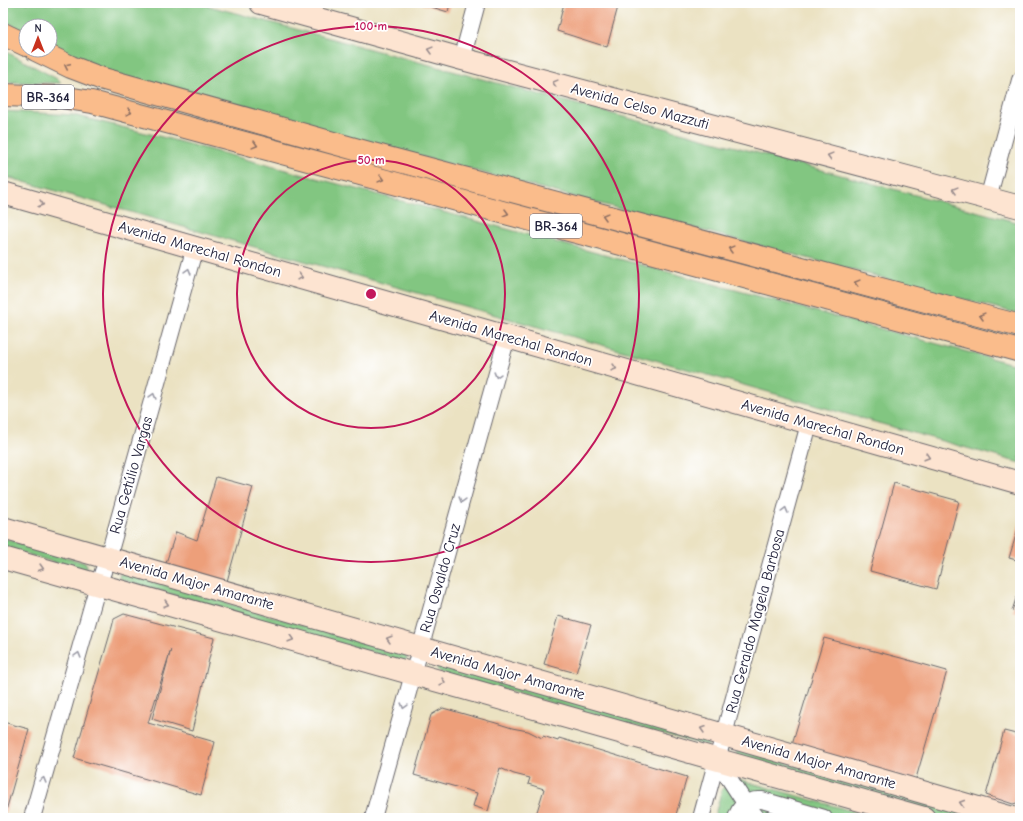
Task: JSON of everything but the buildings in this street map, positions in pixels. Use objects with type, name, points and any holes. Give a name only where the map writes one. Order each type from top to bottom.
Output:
[{"type":"highway","points":[[3,34],[18,41]]},
{"type":"highway","name":"BR-364","points":[[52,58],[71,68],[100,78],[373,154],[1020,326]]},
{"type":"highway","name":"BR-364","points":[[3,95],[61,97],[92,102],[1020,351]]},
{"type":"street","name":"Avenida Celso Mazzuti","points":[[261,3],[462,59],[1020,207]]},
{"type":"street","points":[[462,59],[477,3]]},
{"type":"street","points":[[988,199],[1020,80]]},
{"type":"street","name":"Avenida Marechal Rondon","points":[[3,193],[1020,483]]},
{"type":"street","name":"Rua Getúlio Vargas","points":[[32,818],[98,585],[108,558],[195,247]]},
{"type":"street","name":"Rua Osvaldo Cruz","points":[[372,818],[507,337]]},
{"type":"street","name":"Rua Geraldo Magela Barbosa","points":[[701,818],[809,424]]},
{"type":"street","name":"Avenida Major Amarante","points":[[3,528],[1013,818]]},
{"type":"street","name":"Avenida Major Amarante","points":[[3,558],[924,818]]},
{"type":"street","points":[[717,760],[745,803],[757,818]]},
{"type":"street","points":[[736,818],[740,808],[745,803],[756,800],[762,800],[824,818]]},
{"type":"green space","points":[[3,3],[198,3],[1020,223],[1020,314],[99,72],[58,49],[58,18],[18,18],[18,28],[3,20]]},
{"type":"green space","points":[[3,50],[59,80],[60,83],[3,82]]},
{"type":"green space","points":[[3,111],[73,115],[162,137],[1020,366],[1020,463],[3,176]]},
{"type":"green space","points":[[3,538],[86,563],[87,566],[85,570],[79,570],[3,547]]},
{"type":"green space","points":[[124,573],[406,655],[407,659],[403,661],[122,580],[119,577],[120,574]]},
{"type":"green space","points":[[442,664],[707,740],[709,743],[708,746],[439,672],[437,665]]},
{"type":"green space","points":[[737,750],[982,818],[942,818],[741,758],[736,755]]},
{"type":"green space","points":[[737,779],[877,818],[714,818],[722,789]]}]
